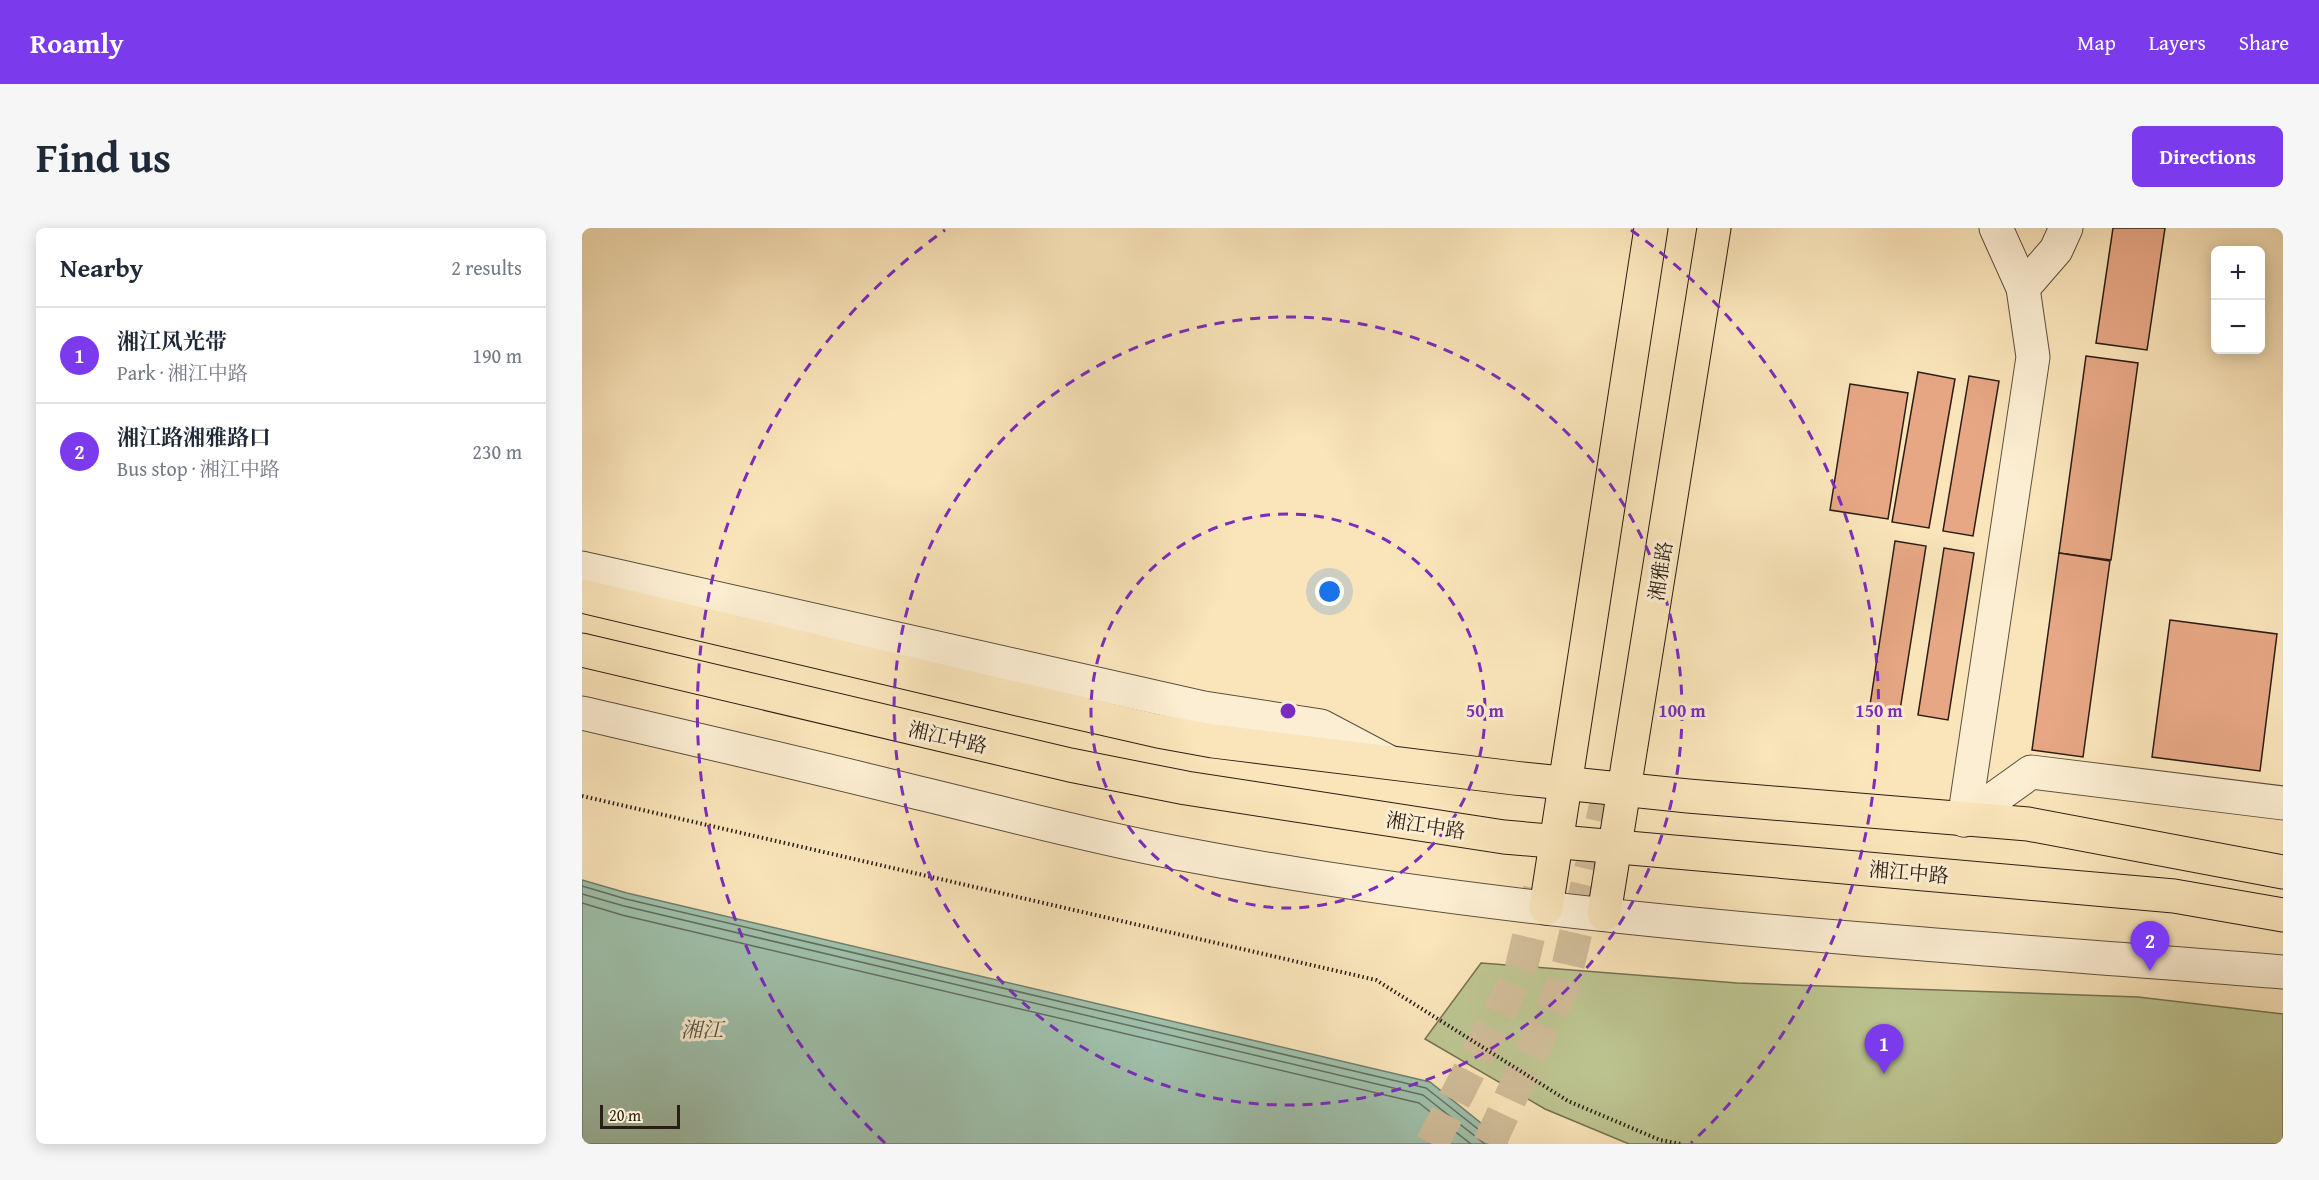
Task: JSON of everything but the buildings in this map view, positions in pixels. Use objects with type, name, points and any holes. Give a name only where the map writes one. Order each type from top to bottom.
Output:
[{"type":"main road","points":[[1546,908],[1651,228]]},
{"type":"main road","name":"湘雅路","points":[[1604,914],[1714,228]]},
{"type":"main road","points":[[582,596],[1158,731],[1274,749],[1565,783],[2028,824],[2283,872]]},
{"type":"main road","name":"湘江中路","points":[[582,650],[1070,765],[1186,788],[1504,837],[2174,896],[2283,915]]},
{"type":"street","points":[[1964,820],[2033,357],[2023,288],[1996,228]]},
{"type":"street","points":[[2023,288],[2056,250],[2067,228]]},
{"type":"street","points":[[582,568],[1203,708],[1321,726],[1389,762]]},
{"type":"street","points":[[582,713],[1172,852],[1400,889],[1604,914],[2283,972]]},
{"type":"street","points":[[1964,820],[2031,772],[2283,803]]},
{"type":"path","points":[[582,796],[1376,980],[1568,1101],[1660,1140],[1681,1144]]},
{"type":"shaded area","points":[[1481,963],[1737,983],[2138,997],[2283,1014],[2283,1144],[1629,1144],[1545,1109],[1425,1039]]},
{"type":"water","name":"湘江","points":[[582,880],[627,893],[1430,1082],[1507,1144],[582,1144]]},
{"type":"tunnel","points":[[1489,1144],[1564,983],[1612,778]]},
{"type":"tunnel","points":[[1432,1144],[1521,969],[1542,879]]},
{"type":"place","name":"湘江路湘雅路口","points":[[2150,971]]},
{"type":"place","name":"湘江风光带","points":[[1884,1074]]}]
